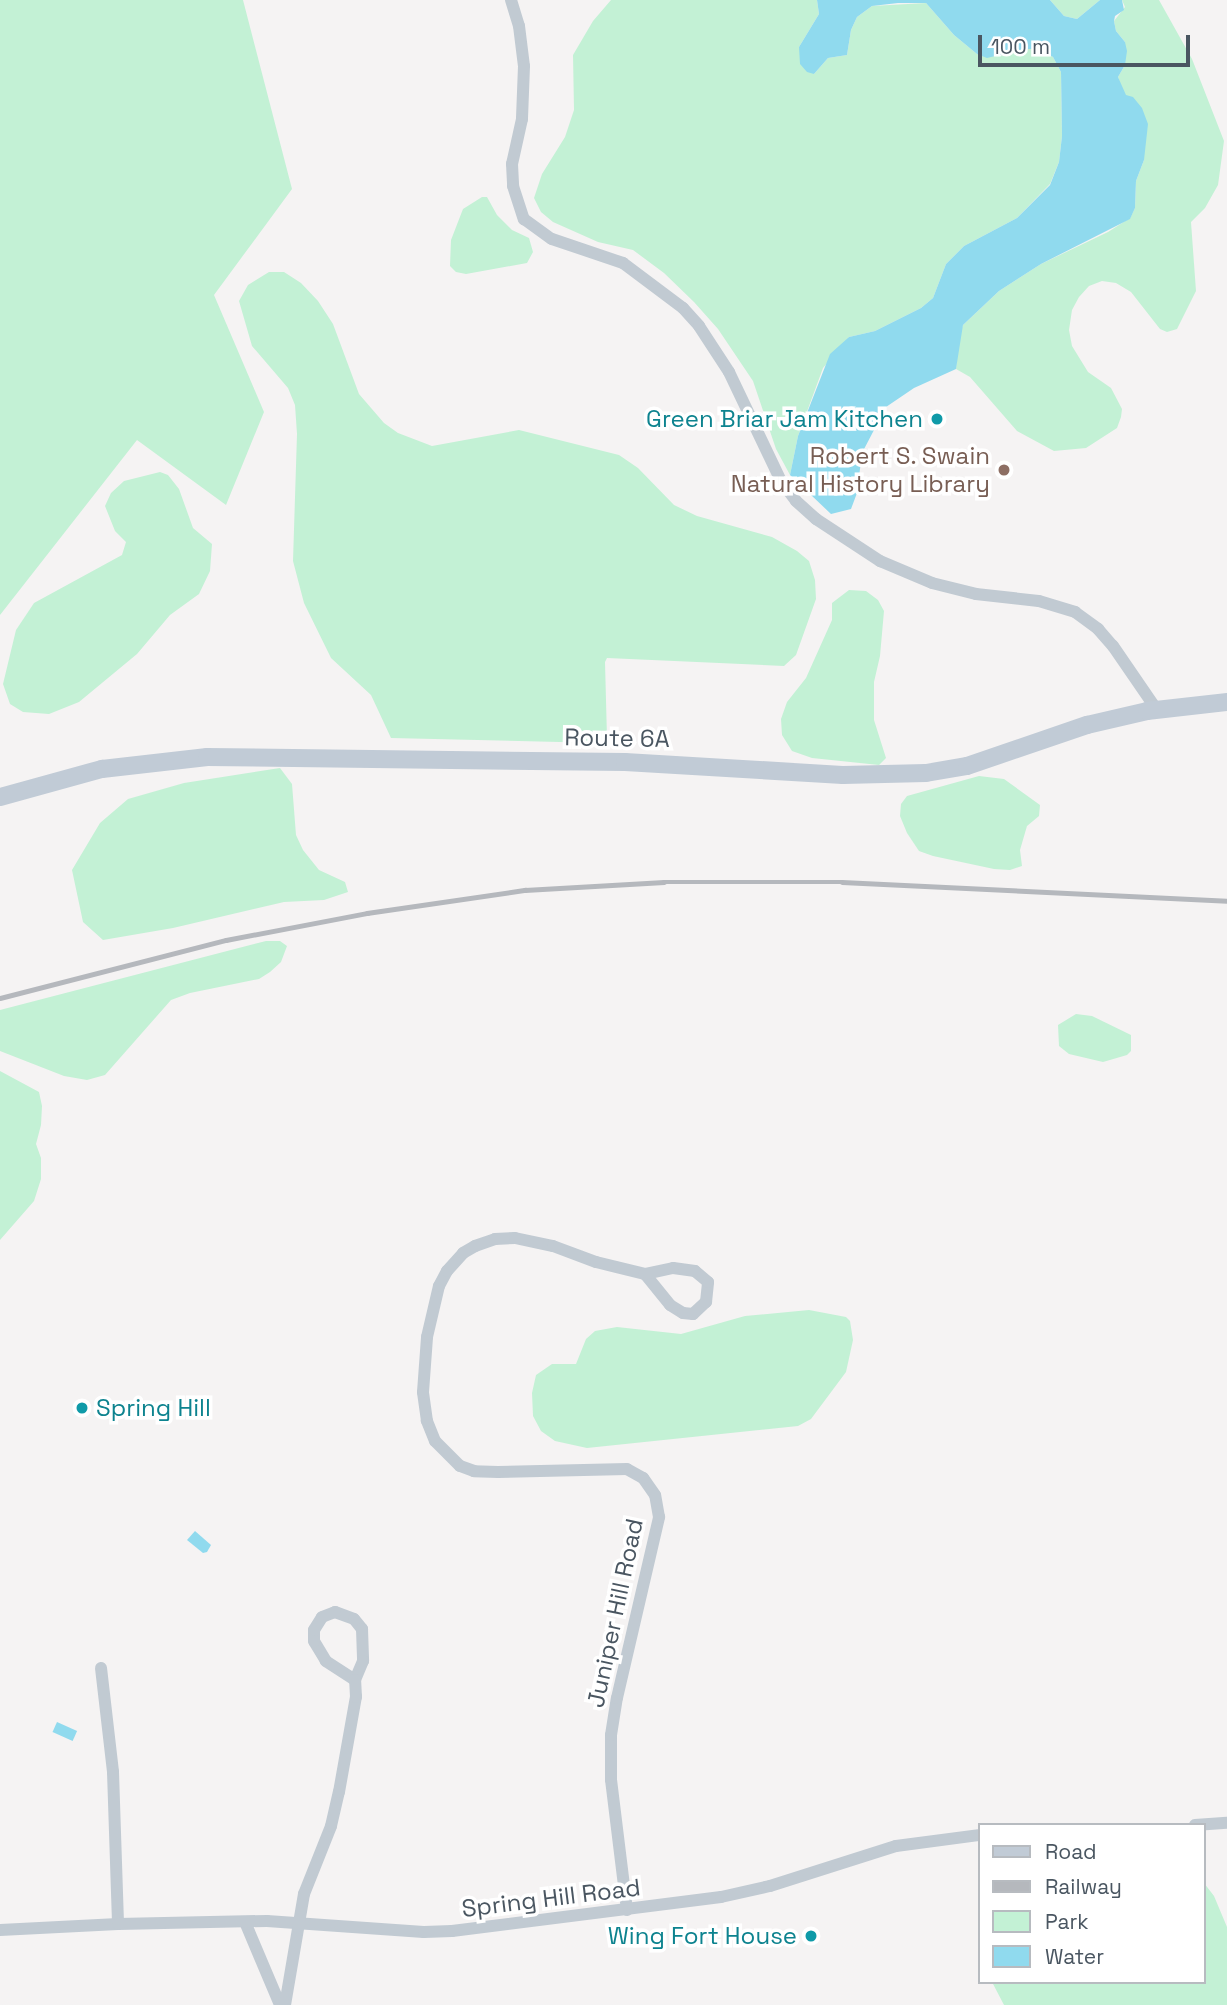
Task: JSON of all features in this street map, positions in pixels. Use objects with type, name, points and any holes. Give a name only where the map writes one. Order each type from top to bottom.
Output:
[{"type":"main road","name":"Route 6A","points":[[0,797],[102,769],[193,758],[625,762],[843,775],[926,773],[967,766],[1087,726],[1157,710],[1227,702]]},
{"type":"street","points":[[512,0],[519,26],[524,66],[522,119],[512,164],[513,186],[524,219],[552,239],[622,263],[683,308],[699,326],[729,372],[781,481],[796,501],[816,519],[880,561],[932,583],[976,594],[1039,601],[1075,612],[1098,629],[1113,646],[1157,710]]},
{"type":"street","name":"Juniper Hill Road","points":[[627,1910],[611,1780],[611,1735],[659,1517],[654,1495],[643,1478],[627,1469],[498,1472],[474,1471],[460,1466],[435,1441],[427,1421],[423,1392],[427,1338],[439,1286],[447,1270],[463,1253],[475,1246],[495,1239],[515,1238],[553,1246],[607,1266],[645,1275],[673,1268],[695,1271],[708,1282],[706,1302],[693,1314],[683,1313],[670,1305],[645,1275]]},
{"type":"street","points":[[283,2005],[304,1894],[331,1826],[340,1792],[356,1697],[355,1680],[363,1661],[362,1629],[346,1614],[329,1613],[322,1617],[314,1630],[314,1641],[326,1661],[355,1680]]},
{"type":"street","points":[[101,1668],[113,1772],[118,1924]]},
{"type":"street","points":[[1206,1824],[1227,1823]]},
{"type":"street","name":"Spring Hill Road","points":[[0,1930],[118,1924],[245,1922],[452,1931],[721,1897],[770,1886],[896,1846],[978,1835]]},
{"type":"street","points":[[245,1922],[283,2005]]},
{"type":"green space","points":[[0,0],[243,0],[292,189],[214,295],[264,412],[226,505],[137,440],[0,615]]},
{"type":"green space","points":[[611,0],[817,0],[819,14],[799,47],[814,74],[828,58],[847,55],[851,30],[857,17],[872,6],[926,3],[954,35],[977,54],[1000,56],[1024,49],[1039,49],[1053,57],[1061,72],[1062,136],[1059,162],[1050,184],[1017,218],[964,246],[946,264],[933,298],[921,308],[875,331],[849,337],[823,368],[798,436],[790,475],[776,449],[753,381],[718,329],[694,302],[664,273],[633,250],[598,242],[553,222],[541,212],[534,198],[542,174],[565,137],[574,110],[573,55],[593,21]]},
{"type":"green space","points":[[1050,0],[1100,0],[1077,19],[1064,16]]},
{"type":"green space","points":[[1122,0],[1159,0],[1192,59],[1224,141],[1218,185],[1205,208],[1191,222],[1196,291],[1177,329],[1167,332],[1160,329],[1131,292],[1116,283],[1102,281],[1089,286],[1079,297],[1072,310],[1069,330],[1072,346],[1088,372],[1111,388],[1122,409],[1121,417],[1117,428],[1086,448],[1054,451],[1017,431],[970,377],[956,369],[958,339],[963,325],[999,291],[1041,264],[1108,232],[1130,218],[1135,208],[1136,181],[1144,160],[1118,77],[1125,65],[1125,42],[1116,31],[1114,21],[1125,7]]},
{"type":"green space","points":[[482,197],[487,197],[497,215],[512,230],[529,238],[533,252],[527,263],[466,274],[456,272],[450,266],[451,240],[463,209]]},
{"type":"green space","points":[[269,272],[284,272],[301,283],[318,301],[333,324],[359,394],[384,423],[398,433],[432,446],[519,430],[619,455],[638,468],[674,505],[697,516],[772,537],[797,551],[809,561],[815,580],[816,599],[796,655],[784,666],[607,658],[607,738],[601,743],[391,738],[371,695],[331,658],[304,603],[293,561],[297,434],[295,405],[288,388],[252,346],[239,301],[248,285]]},
{"type":"green space","points":[[160,472],[168,475],[179,489],[193,528],[212,544],[210,571],[199,594],[170,615],[137,654],[79,702],[49,714],[23,712],[10,704],[3,684],[16,630],[34,603],[122,555],[126,542],[115,531],[105,506],[111,493],[124,481]]},
{"type":"green space","points":[[849,590],[866,591],[878,600],[884,611],[880,656],[874,682],[874,720],[886,758],[879,765],[812,758],[792,751],[782,735],[781,719],[787,702],[806,678],[832,620],[832,603]]},
{"type":"green space","points":[[280,768],[292,784],[296,835],[303,850],[319,870],[345,882],[348,892],[324,900],[284,902],[173,928],[103,940],[83,922],[72,870],[100,823],[128,799],[184,783]]},
{"type":"green space","points":[[979,776],[1004,779],[1040,805],[1039,816],[1027,826],[1020,850],[1022,866],[1010,870],[994,869],[933,856],[919,851],[907,833],[900,816],[901,804],[907,796]]},
{"type":"green space","points":[[266,941],[280,941],[287,946],[281,962],[270,972],[259,979],[190,993],[171,1000],[105,1075],[87,1080],[64,1076],[0,1051],[0,1010]]},
{"type":"green space","points":[[1076,1014],[1092,1016],[1131,1035],[1131,1051],[1127,1055],[1103,1062],[1069,1054],[1059,1046],[1058,1025]]},
{"type":"green space","points":[[0,1071],[39,1092],[42,1106],[36,1144],[41,1158],[41,1179],[34,1201],[0,1240]]},
{"type":"green space","points":[[809,1310],[846,1317],[850,1321],[853,1340],[846,1372],[811,1419],[798,1426],[587,1448],[555,1441],[541,1431],[533,1416],[532,1393],[536,1375],[552,1364],[576,1364],[586,1339],[595,1331],[617,1327],[681,1334],[745,1316]]},
{"type":"green space","points":[[1206,1886],[1214,1896],[1227,1927],[1227,2005],[1004,2005],[993,1984],[1206,1984]]},
{"type":"water","points":[[817,0],[1050,0],[1064,16],[1077,19],[1100,0],[1122,0],[1124,10],[1115,16],[1114,21],[1116,31],[1125,42],[1127,51],[1125,65],[1118,77],[1126,95],[1133,97],[1142,108],[1148,124],[1144,160],[1136,181],[1135,208],[1130,219],[1041,264],[999,291],[963,325],[956,369],[914,388],[886,407],[862,453],[857,493],[851,509],[831,514],[790,475],[798,436],[830,354],[849,337],[875,331],[921,308],[933,298],[946,264],[964,246],[1017,218],[1050,185],[1059,162],[1062,136],[1061,72],[1053,57],[1039,49],[1024,49],[987,58],[977,54],[954,35],[926,3],[898,3],[872,6],[857,17],[851,30],[847,55],[828,58],[814,74],[807,72],[800,64],[799,47],[819,14]]},
{"type":"water","points":[[195,1531],[211,1545],[207,1552],[203,1553],[187,1540]]},
{"type":"water","points":[[57,1722],[77,1731],[73,1741],[53,1732]]},
{"type":"railway","points":[[0,998],[226,940],[367,913],[525,890],[664,882],[842,882],[1227,901]]},
{"type":"place","name":"Green Briar Jam Kitchen","points":[[937,419]]},
{"type":"place","name":"Robert S. Swain Natural History Library","points":[[1004,470]]},
{"type":"place","name":"Spring Hill","points":[[82,1408]]},
{"type":"place","name":"Wing Fort House","points":[[811,1936]]}]
